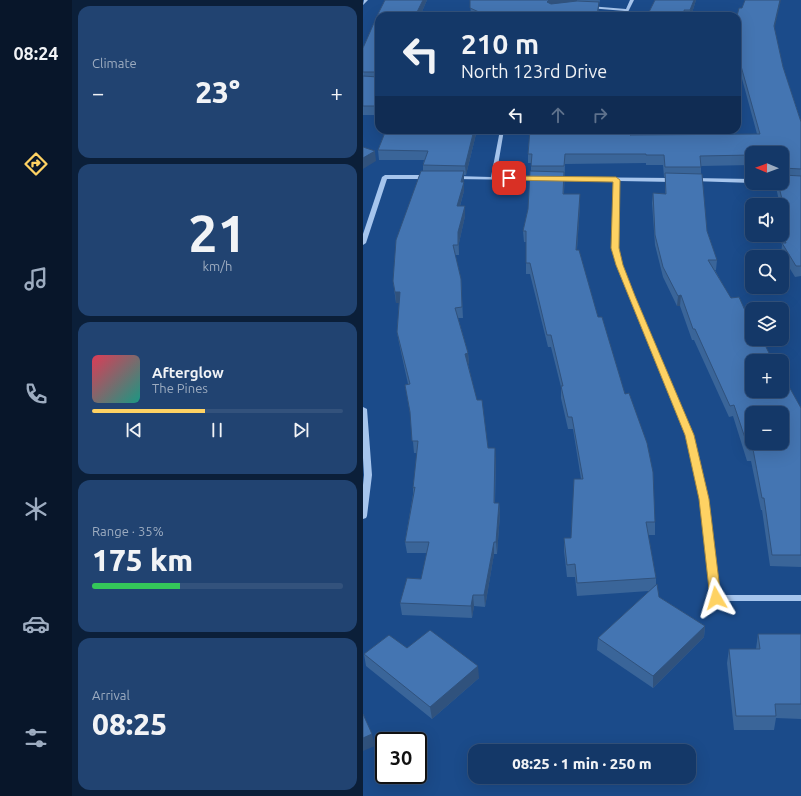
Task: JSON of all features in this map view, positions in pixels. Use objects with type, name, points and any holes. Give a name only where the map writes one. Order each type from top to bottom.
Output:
[{"type":"street","points":[[363,4],[366,0]]},
{"type":"street","points":[[584,7],[627,10],[632,0]]},
{"type":"street","points":[[493,178],[501,134]]},
{"type":"street","points":[[363,243],[385,177],[432,177]]},
{"type":"street","points":[[447,177],[680,180]]},
{"type":"street","points":[[616,180],[615,248],[619,265],[689,435],[704,499],[716,598],[801,598]]},
{"type":"street","points":[[688,180],[745,181]]},
{"type":"street","points":[[363,409],[368,475],[363,516]]},
{"type":"building","points":[[385,0],[423,0],[417,12],[379,12]]},
{"type":"building","points":[[470,0],[549,0],[547,2],[551,4],[577,1],[599,2],[598,12],[479,12],[470,8]]},
{"type":"building","points":[[655,0],[694,0],[690,10],[684,10],[684,12],[649,12]]},
{"type":"building","points":[[745,0],[780,0],[774,26],[783,67],[801,122],[801,169],[789,168],[789,146],[745,146],[745,155],[700,156],[701,167],[665,167],[664,155],[646,154],[565,154],[564,166],[531,166],[532,154],[528,154],[530,134],[760,134],[741,66],[741,12],[738,12],[739,8],[742,8]]},
{"type":"building","points":[[375,21],[375,72],[363,72],[363,48]]},
{"type":"building","points":[[363,76],[375,77],[375,106],[363,106]]},
{"type":"building","points":[[384,134],[473,134],[465,166],[423,165],[428,151],[378,150]]},
{"type":"building","points":[[363,147],[375,151],[363,158]]},
{"type":"building","points":[[421,171],[464,171],[461,182],[464,182],[457,206],[465,206],[458,232],[458,245],[453,245],[461,279],[462,307],[455,308],[468,353],[465,354],[477,400],[482,400],[488,448],[495,448],[494,503],[499,503],[496,542],[494,542],[484,595],[473,595],[471,606],[400,603],[407,578],[421,579],[429,542],[405,542],[415,487],[413,488],[418,441],[412,441],[410,412],[405,385],[410,384],[397,332],[400,292],[395,292],[393,281],[396,240]]},
{"type":"building","points":[[530,171],[564,172],[563,194],[580,194],[576,250],[579,250],[598,317],[602,317],[625,394],[629,393],[647,443],[653,472],[655,522],[646,522],[656,578],[577,583],[575,564],[567,565],[564,538],[571,538],[574,479],[583,479],[572,417],[568,417],[561,386],[563,386],[551,335],[547,335],[530,263],[526,263],[526,231],[523,231],[528,209]]},
{"type":"building","points":[[665,173],[702,174],[707,231],[717,260],[708,260],[731,298],[739,297],[745,310],[745,346],[766,346],[770,354],[745,354],[745,398],[789,398],[789,387],[801,408],[801,555],[772,555],[764,498],[762,498],[753,450],[789,450],[789,406],[745,406],[745,438],[734,405],[730,406],[695,329],[693,329],[681,295],[678,296],[663,267],[655,235],[653,193],[666,194]]},
{"type":"building","points":[[789,175],[801,176],[801,266],[796,266],[789,254],[789,250],[786,250],[782,243],[789,242],[789,198],[782,198],[780,190],[789,190]]},
{"type":"building","points":[[657,584],[659,597],[705,626],[653,676],[598,638]]},
{"type":"building","points":[[430,630],[478,666],[430,707],[364,654],[389,635],[407,648]]},
{"type":"building","points":[[758,634],[801,634],[801,704],[775,704],[776,716],[736,716],[729,649],[760,649]]},
{"type":"building","points":[[363,714],[372,734],[363,738]]},
{"type":"route","points":[[509,178],[616,180],[615,248],[619,265],[689,435],[704,499],[716,598]]}]
